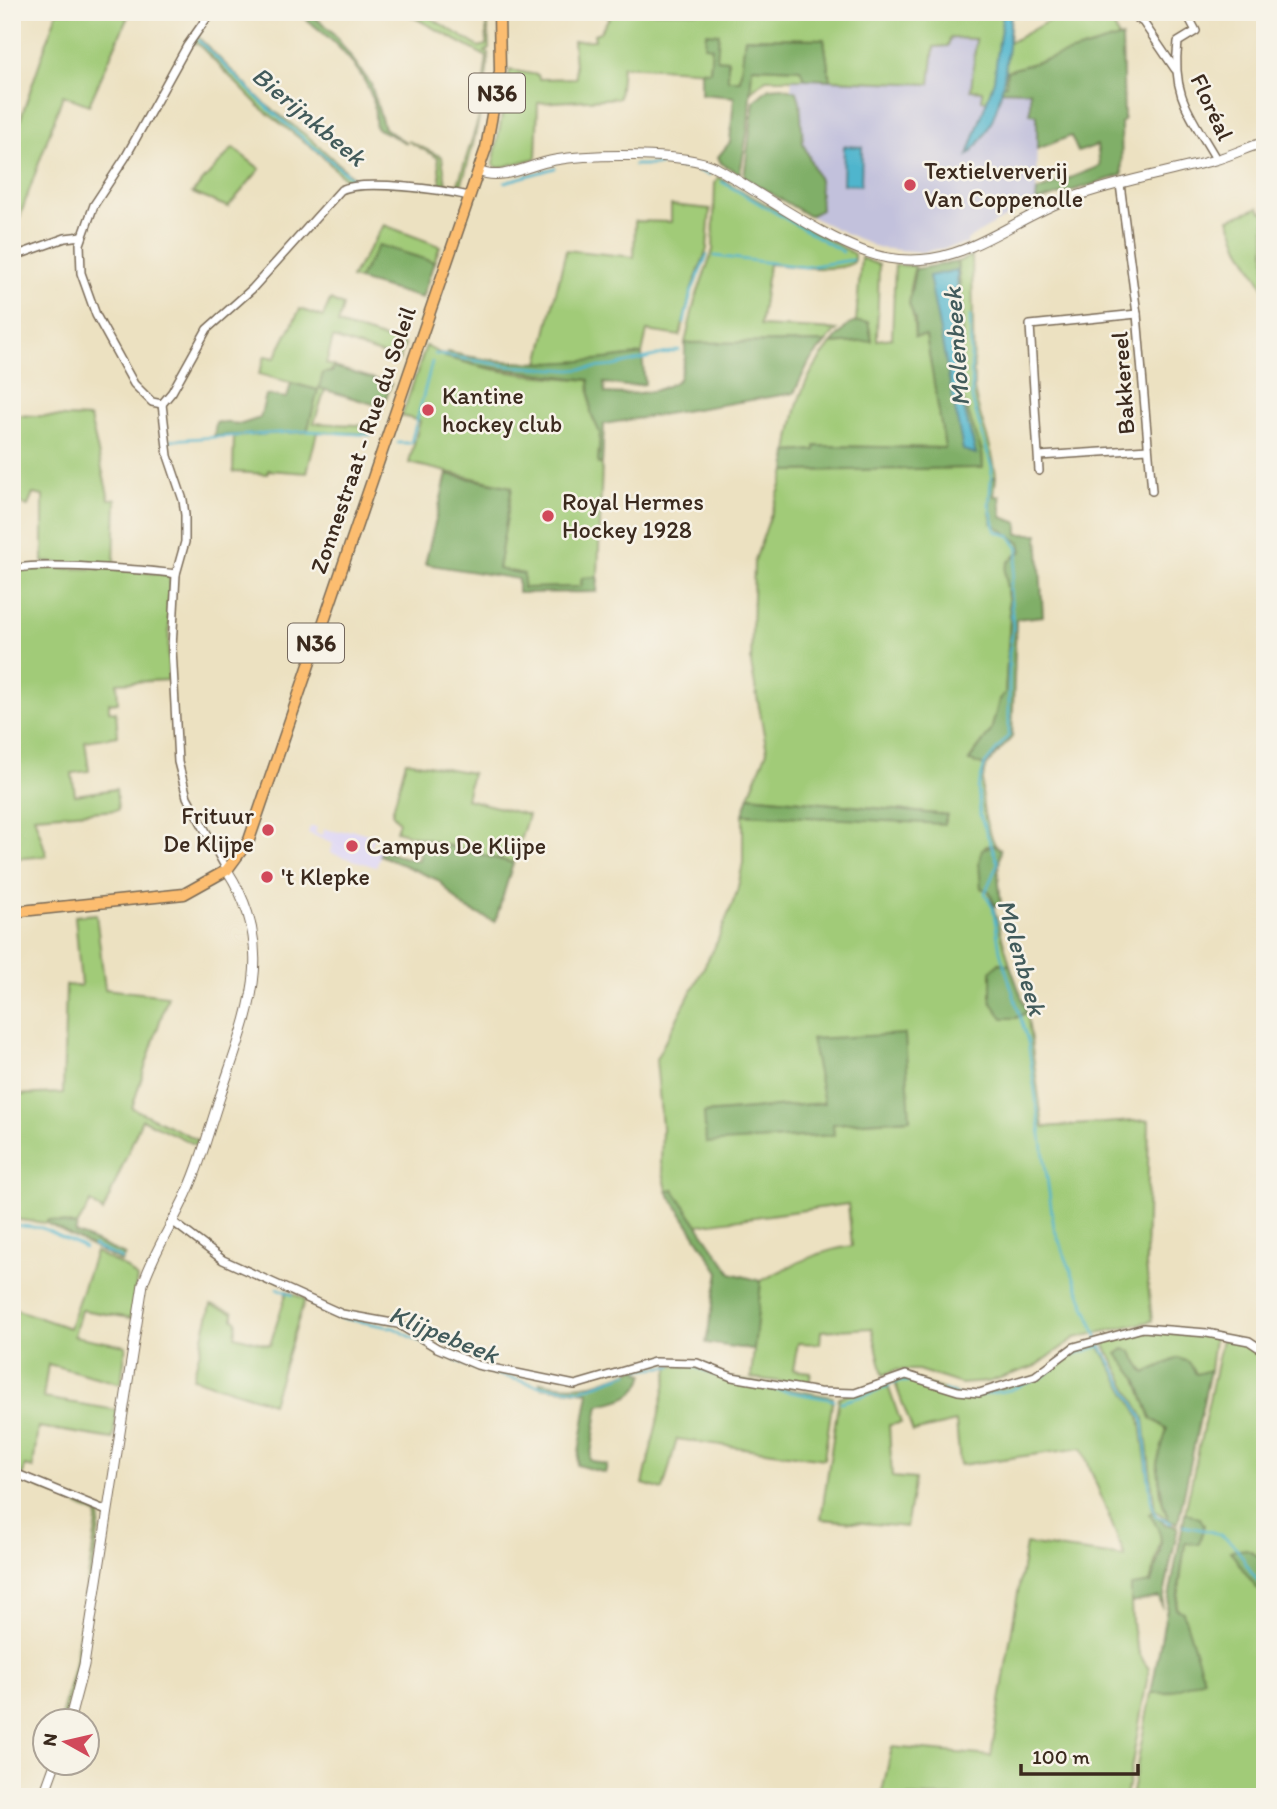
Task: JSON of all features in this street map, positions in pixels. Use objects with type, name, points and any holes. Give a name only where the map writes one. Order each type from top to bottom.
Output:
[{"type":"main road","name":"Zonnestraat - Rue du Soleil","points":[[227,870],[254,830],[382,444],[478,171],[497,97],[499,12]]},
{"type":"main road","name":"N36","points":[[12,912],[177,896],[195,890],[227,870]]},
{"type":"street","points":[[162,404],[152,401],[134,383],[89,302],[81,273],[82,236],[94,205],[125,158],[187,46],[211,12]]},
{"type":"street","name":"Floréal","points":[[1128,12],[1143,22],[1175,70]]},
{"type":"street","name":"Floréal","points":[[1186,12],[1196,30],[1178,42],[1175,70],[1180,94],[1216,159]]},
{"type":"street","points":[[1265,28],[1265,56]]},
{"type":"street","points":[[478,171],[492,176],[564,158],[691,158],[715,167],[868,253],[910,260],[959,254],[1043,209],[1120,184],[1216,159],[1265,142]]},
{"type":"street","name":"Bakkereel","points":[[1120,184],[1137,314],[1152,491]]},
{"type":"street","points":[[72,1708],[84,1665],[140,1293],[150,1261],[189,1188],[254,988],[256,957],[243,895],[187,797],[178,762],[172,669],[176,574],[185,542],[185,515],[183,500],[168,456],[162,404],[172,392],[207,329],[253,289],[341,190],[353,186],[389,187],[469,196]]},
{"type":"street","points":[[12,257],[65,238],[82,236]]},
{"type":"street","name":"Bakkereel","points":[[1039,471],[1030,325],[1137,314]]},
{"type":"street","name":"Bakkereel","points":[[1039,456],[1148,449]]},
{"type":"street","points":[[12,570],[27,567],[116,568],[176,574]]},
{"type":"street","points":[[172,1221],[223,1260],[342,1314],[398,1324],[437,1348],[477,1365],[566,1384],[592,1383],[646,1363],[697,1363],[732,1377],[819,1392],[855,1393],[906,1375],[958,1391],[979,1393],[1035,1376],[1069,1349],[1143,1328],[1163,1328],[1249,1341],[1265,1356]]},
{"type":"street","points":[[12,1472],[107,1511]]},
{"type":"street","points":[[43,1797],[50,1778]]},
{"type":"shaded area","points":[[949,38],[977,40],[997,90],[1030,91],[1030,113],[1037,114],[1036,202],[967,240],[967,244],[922,252],[878,248],[809,216],[814,215],[809,159],[803,143],[800,101],[791,89],[792,79],[930,84],[934,46]]},
{"type":"shaded area","name":"Campus De Klijpe","points":[[310,827],[317,827],[315,833],[323,835],[324,829],[339,832],[354,830],[371,835],[374,838],[371,848],[382,851],[376,867],[330,853],[333,844],[308,833]]},
{"type":"green space","points":[[57,12],[130,12],[89,105],[63,95],[12,239],[12,144]]},
{"type":"green space","points":[[296,12],[308,12],[331,30],[371,84],[384,128],[407,143],[376,128],[373,100],[368,86],[352,62],[331,40]]},
{"type":"green space","points":[[404,12],[421,12],[479,47],[486,45],[487,12],[489,49],[485,52],[489,53],[479,114],[487,57]]},
{"type":"green space","points":[[613,12],[1011,12],[1009,43],[1064,12],[1109,12],[1119,39],[1007,71],[1006,85],[992,86],[993,101],[982,100],[982,91],[971,90],[976,39],[950,38],[948,46],[934,47],[930,84],[830,80],[824,39],[745,38],[740,80],[727,80],[712,47],[710,71],[622,66],[619,98],[538,103],[536,158],[499,168],[493,165],[510,70],[538,75],[539,79],[576,78],[573,41],[595,40],[594,34],[600,32]]},
{"type":"green space","points":[[706,33],[719,34],[717,59],[728,60],[728,80],[740,80],[745,38],[824,39],[830,80],[805,79],[800,69],[752,67],[748,128],[740,174],[721,163],[718,157],[730,142],[734,97],[701,94],[701,71],[710,71],[712,47],[705,46]]},
{"type":"green space","points":[[197,36],[265,104],[311,139],[359,183],[351,185],[320,154],[262,109],[198,44],[192,43]]},
{"type":"green space","points":[[1122,37],[1122,175],[1036,202],[1037,191],[1100,166],[1097,145],[1078,152],[1071,136],[1037,149],[1037,115],[1030,114],[1030,91],[992,90],[992,86],[1006,85],[1007,71]]},
{"type":"green space","points":[[752,67],[800,69],[805,79],[766,79],[750,92]]},
{"type":"green space","points":[[783,87],[797,92],[803,143],[819,180],[821,210],[809,216],[744,177],[754,101],[769,88]]},
{"type":"green space","points":[[479,118],[460,189],[362,183],[441,184],[438,158],[408,141],[442,157],[446,184],[458,184]]},
{"type":"green space","points":[[233,148],[260,169],[228,207],[192,193]]},
{"type":"green space","points":[[718,177],[854,254],[854,262],[837,268],[769,264],[760,326],[837,330],[826,342],[685,343],[695,300],[713,250],[715,183]]},
{"type":"green space","points":[[671,205],[710,209],[707,249],[692,288],[680,336],[647,331],[642,354],[588,362],[539,363],[566,250],[634,257],[635,221],[671,222]]},
{"type":"green space","points":[[1259,207],[1261,212],[1265,211],[1265,290],[1240,247],[1229,219]]},
{"type":"green space","points":[[384,225],[440,246],[434,262],[379,246],[358,280],[351,278]]},
{"type":"green space","points":[[379,245],[434,262],[422,298],[358,280]]},
{"type":"green space","points":[[972,256],[974,388],[996,477],[992,478],[990,490],[992,523],[1020,543],[1022,551],[1015,555],[1005,570],[1010,618],[1005,693],[999,701],[991,731],[969,760],[986,766],[982,786],[983,806],[995,845],[986,846],[980,856],[981,888],[989,891],[1010,965],[999,963],[1016,1018],[1027,1012],[1043,1127],[1149,1120],[1146,1265],[1152,1321],[1075,1338],[1036,1366],[988,1382],[961,1384],[918,1370],[896,1370],[883,1375],[872,1328],[821,1331],[820,1344],[798,1343],[793,1370],[811,1372],[809,1385],[751,1378],[761,1281],[817,1255],[852,1246],[848,1204],[698,1225],[673,1189],[667,1191],[661,1163],[662,1127],[656,1059],[717,942],[737,892],[743,863],[743,814],[946,822],[946,815],[749,796],[767,751],[751,664],[754,563],[786,471],[983,467],[982,452],[961,393],[962,302],[957,262]],"holes":[[[824,1103],[910,1119],[832,1124],[833,1135],[706,1142],[705,1113]]]},
{"type":"green space","points":[[861,258],[879,265],[877,340],[892,338],[895,265],[915,266],[910,287],[915,336],[926,335],[946,448],[816,446],[816,450],[788,452],[801,395],[821,357],[831,344],[872,340],[868,322],[856,322]]},
{"type":"green space","points":[[957,262],[962,302],[961,393],[982,452],[983,468],[786,471],[788,452],[815,450],[815,446],[945,448],[926,336],[915,337],[915,320],[909,304],[915,269]]},
{"type":"green space","points":[[330,300],[343,306],[338,324],[405,345],[399,360],[333,338],[326,364],[334,366],[320,387],[325,390],[314,423],[376,426],[373,434],[317,432],[307,473],[268,470],[267,474],[233,472],[234,437],[307,431],[318,390],[259,374],[265,356],[275,358],[300,309],[323,317]]},
{"type":"green space","points":[[868,322],[872,341],[831,344],[848,325]]},
{"type":"green space","points":[[826,342],[809,362],[794,393],[604,424],[602,464],[598,464],[600,433],[591,414],[589,380],[479,366],[445,357],[447,352],[496,360],[544,363],[642,354],[645,384],[626,386],[604,383],[605,393],[634,394],[662,388],[679,379],[685,358],[685,343]]},
{"type":"green space","points":[[426,346],[484,368],[527,375],[590,380],[600,433],[598,464],[602,464],[598,577],[582,578],[581,587],[522,588],[524,574],[498,569],[512,487],[409,463],[420,421],[402,416]]},
{"type":"green space","points":[[334,367],[391,384],[383,407],[319,388],[323,373],[332,372]]},
{"type":"green space","points":[[291,383],[318,390],[307,432],[214,436],[216,422],[242,424],[260,418],[266,395],[287,398]]},
{"type":"green space","points":[[12,415],[90,418],[109,499],[116,499],[114,566],[43,562],[43,496],[33,494],[28,506],[19,503],[19,494],[12,480]]},
{"type":"green space","points":[[447,474],[512,487],[498,569],[524,574],[523,588],[581,587],[582,578],[598,577],[597,592],[518,593],[518,579],[425,564]]},
{"type":"green space","points":[[992,477],[996,477],[994,496],[1000,496],[1002,517],[1018,523],[1018,534],[1038,534],[1043,616],[1016,619],[1012,737],[986,766],[969,761],[991,731],[999,701],[1005,693],[1010,618],[1005,570],[1008,562],[1022,551],[1020,543],[992,523],[989,500]]},
{"type":"green space","points":[[37,568],[116,569],[170,575],[168,680],[117,683],[118,702],[109,703],[109,711],[116,712],[118,736],[85,741],[89,771],[72,773],[75,795],[116,789],[118,810],[34,816],[47,856],[12,859],[12,572]]},
{"type":"green space","points":[[406,761],[472,773],[466,799],[528,815],[513,863],[396,831],[399,822],[392,813]]},
{"type":"green space","points":[[749,796],[947,815],[944,824],[743,814]]},
{"type":"green space","points":[[425,840],[513,863],[495,922],[463,907],[438,880],[380,855],[382,851],[418,861]]},
{"type":"green space","points":[[995,845],[1001,850],[998,872],[1001,904],[995,906],[989,891],[981,888],[979,863],[982,849]]},
{"type":"green space","points":[[96,914],[105,989],[168,996],[132,1108],[198,1140],[196,1145],[142,1119],[103,1212],[91,1202],[77,1226],[49,1220],[46,1223],[12,1219],[12,1095],[63,1093],[66,985],[81,986],[75,916]]},
{"type":"green space","points":[[999,963],[1010,965],[1027,1012],[1016,1018],[1003,1018],[991,1002],[991,971]]},
{"type":"green space","points":[[905,1034],[910,1119],[833,1124],[834,1135],[706,1143],[704,1113],[824,1103],[811,1039]]},
{"type":"green space","points":[[673,1189],[731,1273],[761,1281],[754,1350],[706,1343],[719,1272],[667,1191]]},
{"type":"green space","points":[[48,1220],[77,1226],[75,1233],[125,1255],[121,1262],[46,1223]]},
{"type":"green space","points":[[95,1252],[127,1268],[137,1278],[131,1318],[81,1310],[74,1336],[126,1346],[121,1384],[48,1364],[43,1398],[117,1410],[113,1439],[38,1427],[33,1468],[25,1466],[23,1475],[12,1470],[12,1308],[69,1328]]},
{"type":"green space","points":[[287,1291],[305,1299],[272,1403],[193,1378],[211,1305],[233,1312],[233,1319],[237,1321],[235,1336],[270,1345]]},
{"type":"green space","points":[[1143,1330],[1212,1336],[1214,1339],[1210,1370],[1196,1375],[1179,1358],[1145,1374],[1131,1351],[1128,1366],[1137,1379],[1151,1418],[1164,1424],[1168,1433],[1161,1454],[1159,1477],[1162,1500],[1169,1521],[1155,1510],[1144,1418],[1102,1340]]},
{"type":"green space","points":[[1222,1339],[1244,1342],[1258,1349],[1265,1367],[1265,1561],[1251,1551],[1257,1589],[1265,1594],[1265,1797],[1131,1797],[1151,1693],[1166,1693],[1185,1543],[1200,1518],[1185,1513]]},
{"type":"green space","points":[[1098,1344],[1140,1417],[1153,1512],[1150,1514],[1162,1535],[1150,1583],[1131,1587],[1135,1640],[1149,1669],[1126,1797],[881,1797],[892,1747],[991,1756],[1026,1544],[1125,1557],[1082,1448],[960,1465],[956,1422],[913,1432],[894,1380],[910,1378],[962,1396],[975,1395],[1043,1376],[1070,1351]]},
{"type":"green space","points":[[1124,1349],[1131,1351],[1145,1373],[1178,1358],[1189,1362],[1196,1374],[1210,1370],[1178,1523],[1169,1521],[1163,1503],[1157,1463],[1167,1429],[1151,1418],[1137,1379],[1117,1354]]},
{"type":"green space","points":[[670,1365],[698,1366],[728,1378],[833,1397],[824,1459],[677,1439],[663,1490],[643,1484]]},
{"type":"green space","points":[[640,1367],[639,1372],[644,1374],[632,1393],[599,1405],[590,1460],[607,1465],[605,1473],[577,1465],[589,1392],[540,1387],[540,1382],[569,1386],[592,1384]]},
{"type":"green space","points":[[887,1383],[901,1423],[889,1425],[892,1477],[915,1479],[906,1527],[821,1519],[839,1397]]},
{"type":"green space","points":[[12,1474],[91,1508],[101,1515],[77,1670],[67,1708],[63,1708],[74,1667],[98,1515]]},
{"type":"green space","points":[[1153,1512],[1165,1524],[1178,1526],[1162,1606],[1159,1597],[1131,1603],[1131,1586],[1151,1583],[1161,1547],[1159,1532],[1149,1514]]},
{"type":"green space","points":[[1185,1513],[1200,1518],[1204,1525],[1199,1544],[1185,1543],[1176,1609],[1183,1612],[1204,1679],[1166,1693],[1151,1693]]},
{"type":"green space","points":[[1247,1549],[1265,1561],[1265,1594],[1257,1589],[1230,1551]]},
{"type":"water","points":[[1003,12],[1011,12],[1002,88],[990,125],[968,155],[994,80]]},
{"type":"water","points":[[844,146],[862,147],[861,185],[843,184]]},
{"type":"water","points":[[957,270],[960,394],[976,454],[963,450],[929,276]]},
{"type":"waterway","name":"Bierijnkbeek","points":[[198,40],[271,111],[355,181],[371,182]]},
{"type":"waterway","name":"Bierijnkbeek","points":[[634,165],[660,165]]},
{"type":"waterway","name":"Bierijnkbeek","points":[[675,166],[687,168]]},
{"type":"waterway","name":"Bierijnkbeek","points":[[505,182],[555,168]]},
{"type":"waterway","name":"Bierijnkbeek","points":[[697,170],[709,175]]},
{"type":"waterway","name":"Bierijnkbeek","points":[[722,182],[843,252]]},
{"type":"waterway","name":"Bierijnkbeek","points":[[416,184],[454,187]]},
{"type":"waterway","points":[[684,323],[691,293],[707,255]]},
{"type":"waterway","points":[[714,256],[805,267],[852,260]]},
{"type":"waterway","name":"Molenbeek","points":[[970,315],[972,399],[992,468],[989,505],[996,531],[1010,536],[1019,549],[1010,588],[1013,628],[1009,653],[1009,735],[985,764],[978,788],[980,815],[998,863],[985,893],[993,908],[1000,951],[1028,1042],[1054,1228],[1101,1346],[1143,1419],[1151,1500],[1156,1516],[1171,1523]]},
{"type":"waterway","points":[[435,354],[509,366],[571,370],[614,366],[679,350]]},
{"type":"waterway","points":[[398,443],[411,443],[432,362]]},
{"type":"waterway","points":[[170,440],[308,431],[372,435]]},
{"type":"waterway","name":"Klijpebeek","points":[[12,1225],[42,1228],[85,1248]]},
{"type":"waterway","name":"Klijpebeek","points":[[93,1246],[122,1259]]},
{"type":"waterway","name":"Klijpebeek","points":[[277,1288],[293,1295]]},
{"type":"waterway","name":"Klijpebeek","points":[[312,1304],[336,1317],[394,1328],[469,1367],[540,1386],[581,1390],[628,1373]]},
{"type":"waterway","name":"Klijpebeek","points":[[944,1390],[964,1398],[1010,1390],[1044,1376],[1069,1356],[1101,1346]]},
{"type":"waterway","name":"Klijpebeek","points":[[641,1369],[672,1366]]},
{"type":"waterway","name":"Klijpebeek","points":[[693,1366],[730,1381],[834,1400]]},
{"type":"waterway","name":"Klijpebeek","points":[[841,1402],[876,1392],[896,1382],[914,1381]]},
{"type":"waterway","name":"Molenbeek","points":[[1184,1526],[1213,1532],[1229,1541],[1265,1588]]},
{"type":"place","name":"Textielververij Van Coppenolle","points":[[910,185]]},
{"type":"place","name":"Kantine hockey club","points":[[428,410]]},
{"type":"place","name":"Royal Hermes Hockey 1928","points":[[548,516]]},
{"type":"place","name":"Frituur De Klijpe","points":[[268,830]]},
{"type":"place","name":"Campus De Klijpe","points":[[352,846]]},
{"type":"place","name":"'t Klepke","points":[[267,877]]}]
